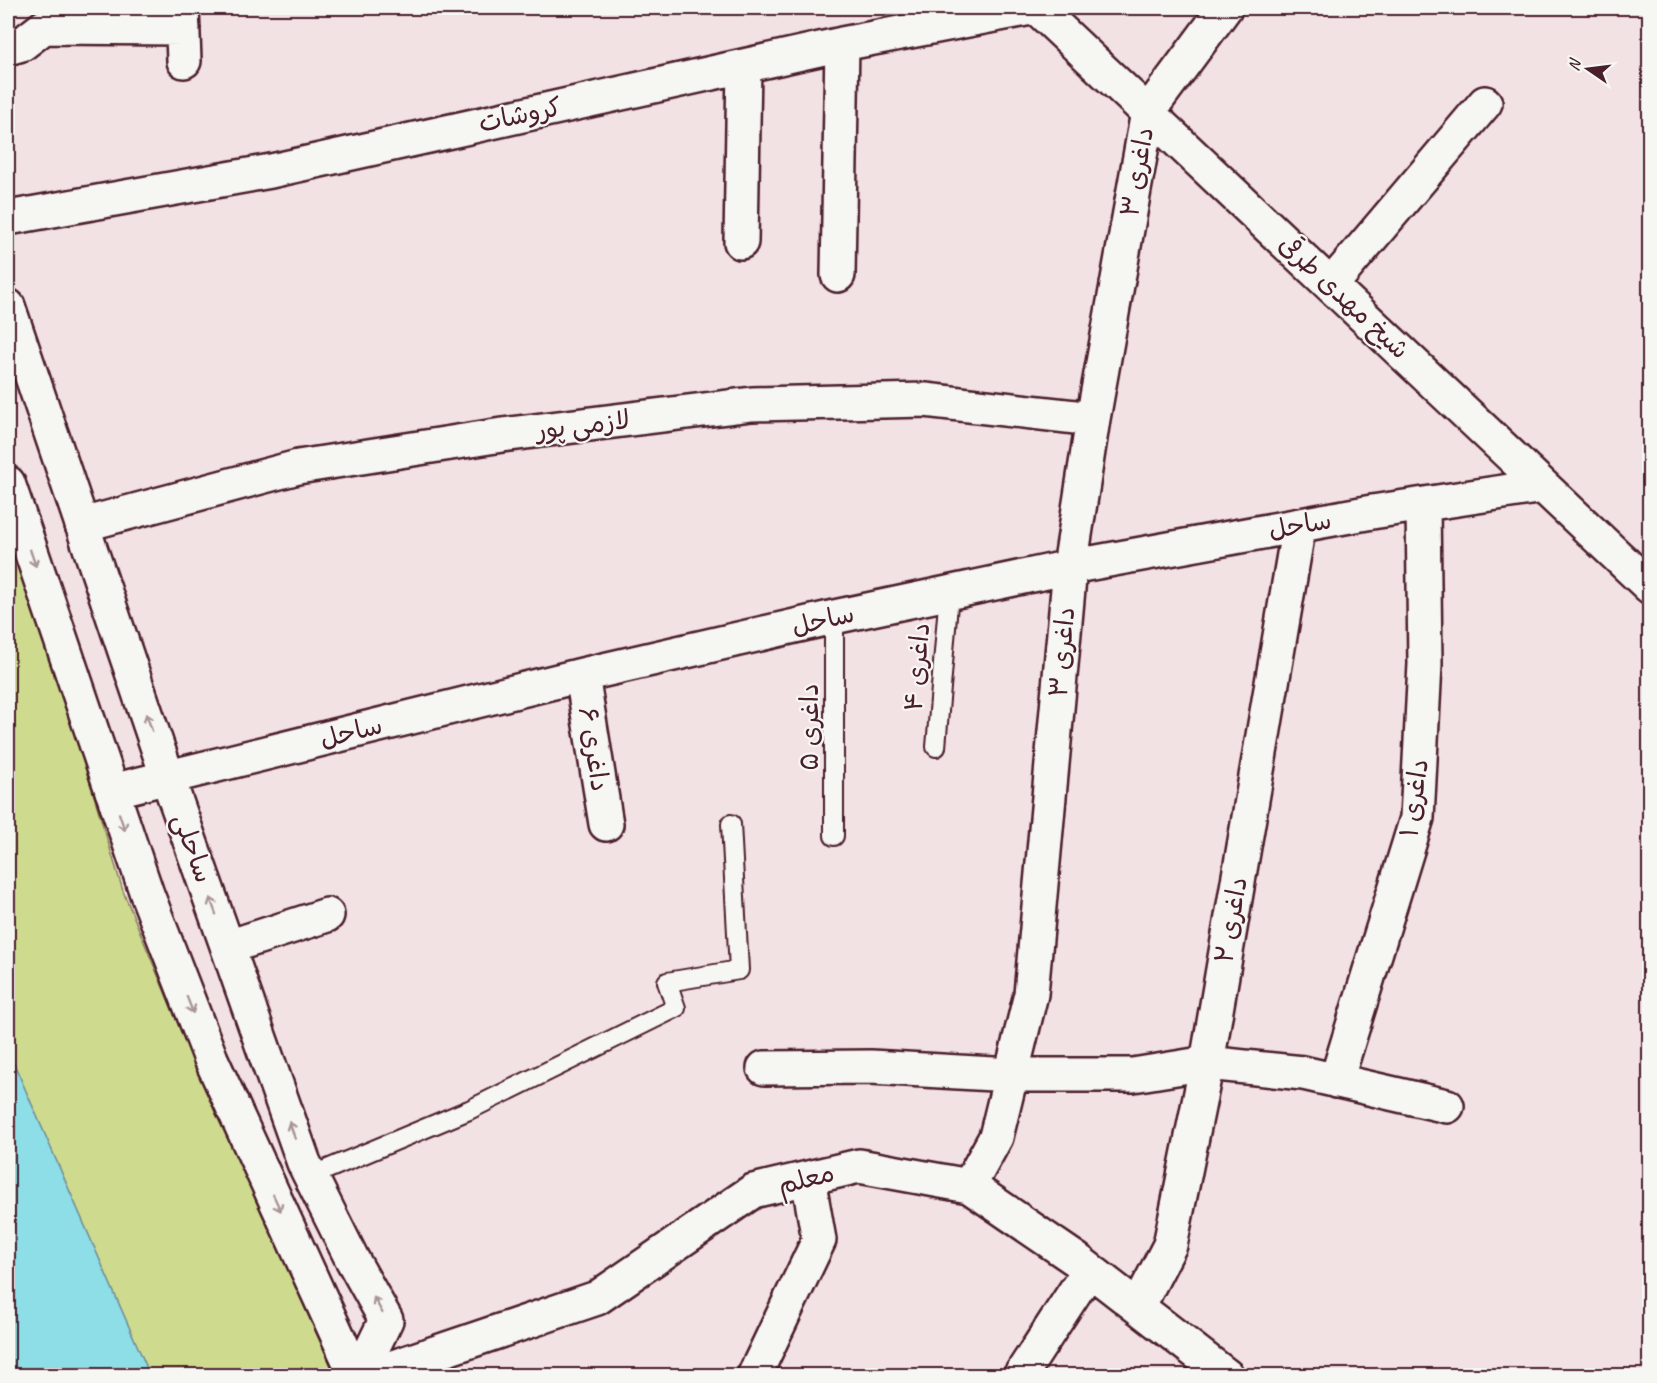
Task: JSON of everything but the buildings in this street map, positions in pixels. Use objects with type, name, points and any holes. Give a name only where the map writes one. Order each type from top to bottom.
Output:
[{"type":"street","name":"کروشات","points":[[8,218],[271,171],[842,44],[1031,8]]},
{"type":"street","name":"شیخ مهدی طرقی","points":[[1037,8],[1650,587]]},
{"type":"street","points":[[1148,112],[1225,8]]},
{"type":"street","points":[[8,48],[22,44],[44,27],[183,18],[184,61]]},
{"type":"street","points":[[838,275],[842,44]]},
{"type":"street","points":[[741,242],[744,66]]},
{"type":"street","points":[[1331,285],[1485,104]]},
{"type":"street","name":"داغری ۳","points":[[969,1186],[996,1137],[1031,994],[1070,567],[1093,419],[1148,112]]},
{"type":"street","name":"ساحلی","points":[[8,306],[168,778],[304,1163],[352,1259],[386,1320],[357,1376]]},
{"type":"street","name":"لازمی پور","points":[[82,525],[298,467],[502,435],[752,404],[925,400],[1093,419]]},
{"type":"street","name":"ساحلی","points":[[8,483],[147,894],[211,1059],[357,1376]]},
{"type":"street","name":"ساحل","points":[[112,791],[582,675],[950,592],[1070,567],[1299,525],[1543,486]]},
{"type":"street","name":"داغری ۱","points":[[1336,1081],[1417,818],[1425,664],[1423,506]]},
{"type":"street","name":"داغری ۲","points":[[1138,1307],[1170,1245],[1207,1063],[1299,525]]},
{"type":"street","name":"داغری ۶","points":[[582,675],[606,824]]},
{"type":"street","points":[[228,947],[327,915]]},
{"type":"street","points":[[764,1068],[871,1067],[1011,1076],[1133,1075],[1207,1063],[1303,1073],[1447,1106]]},
{"type":"street","name":"معلم","points":[[367,1376],[597,1298],[753,1191],[859,1166],[969,1186],[1089,1270],[1227,1376]]},
{"type":"street","points":[[754,1376],[819,1240],[808,1178]]},
{"type":"street","points":[[1020,1376],[1089,1270]]},
{"type":"lane","name":"داغری ۴","points":[[936,747],[950,592]]},
{"type":"lane","name":"داغری ۵","points":[[834,617],[834,836]]},
{"type":"lane","points":[[311,1176],[469,1110],[676,1008],[667,982],[739,970],[730,824]]},
{"type":"green space","points":[[8,538],[79,747],[123,891],[178,1024],[335,1375],[150,1375],[8,1050]]},
{"type":"water","points":[[8,1050],[150,1375],[8,1375]]}]
